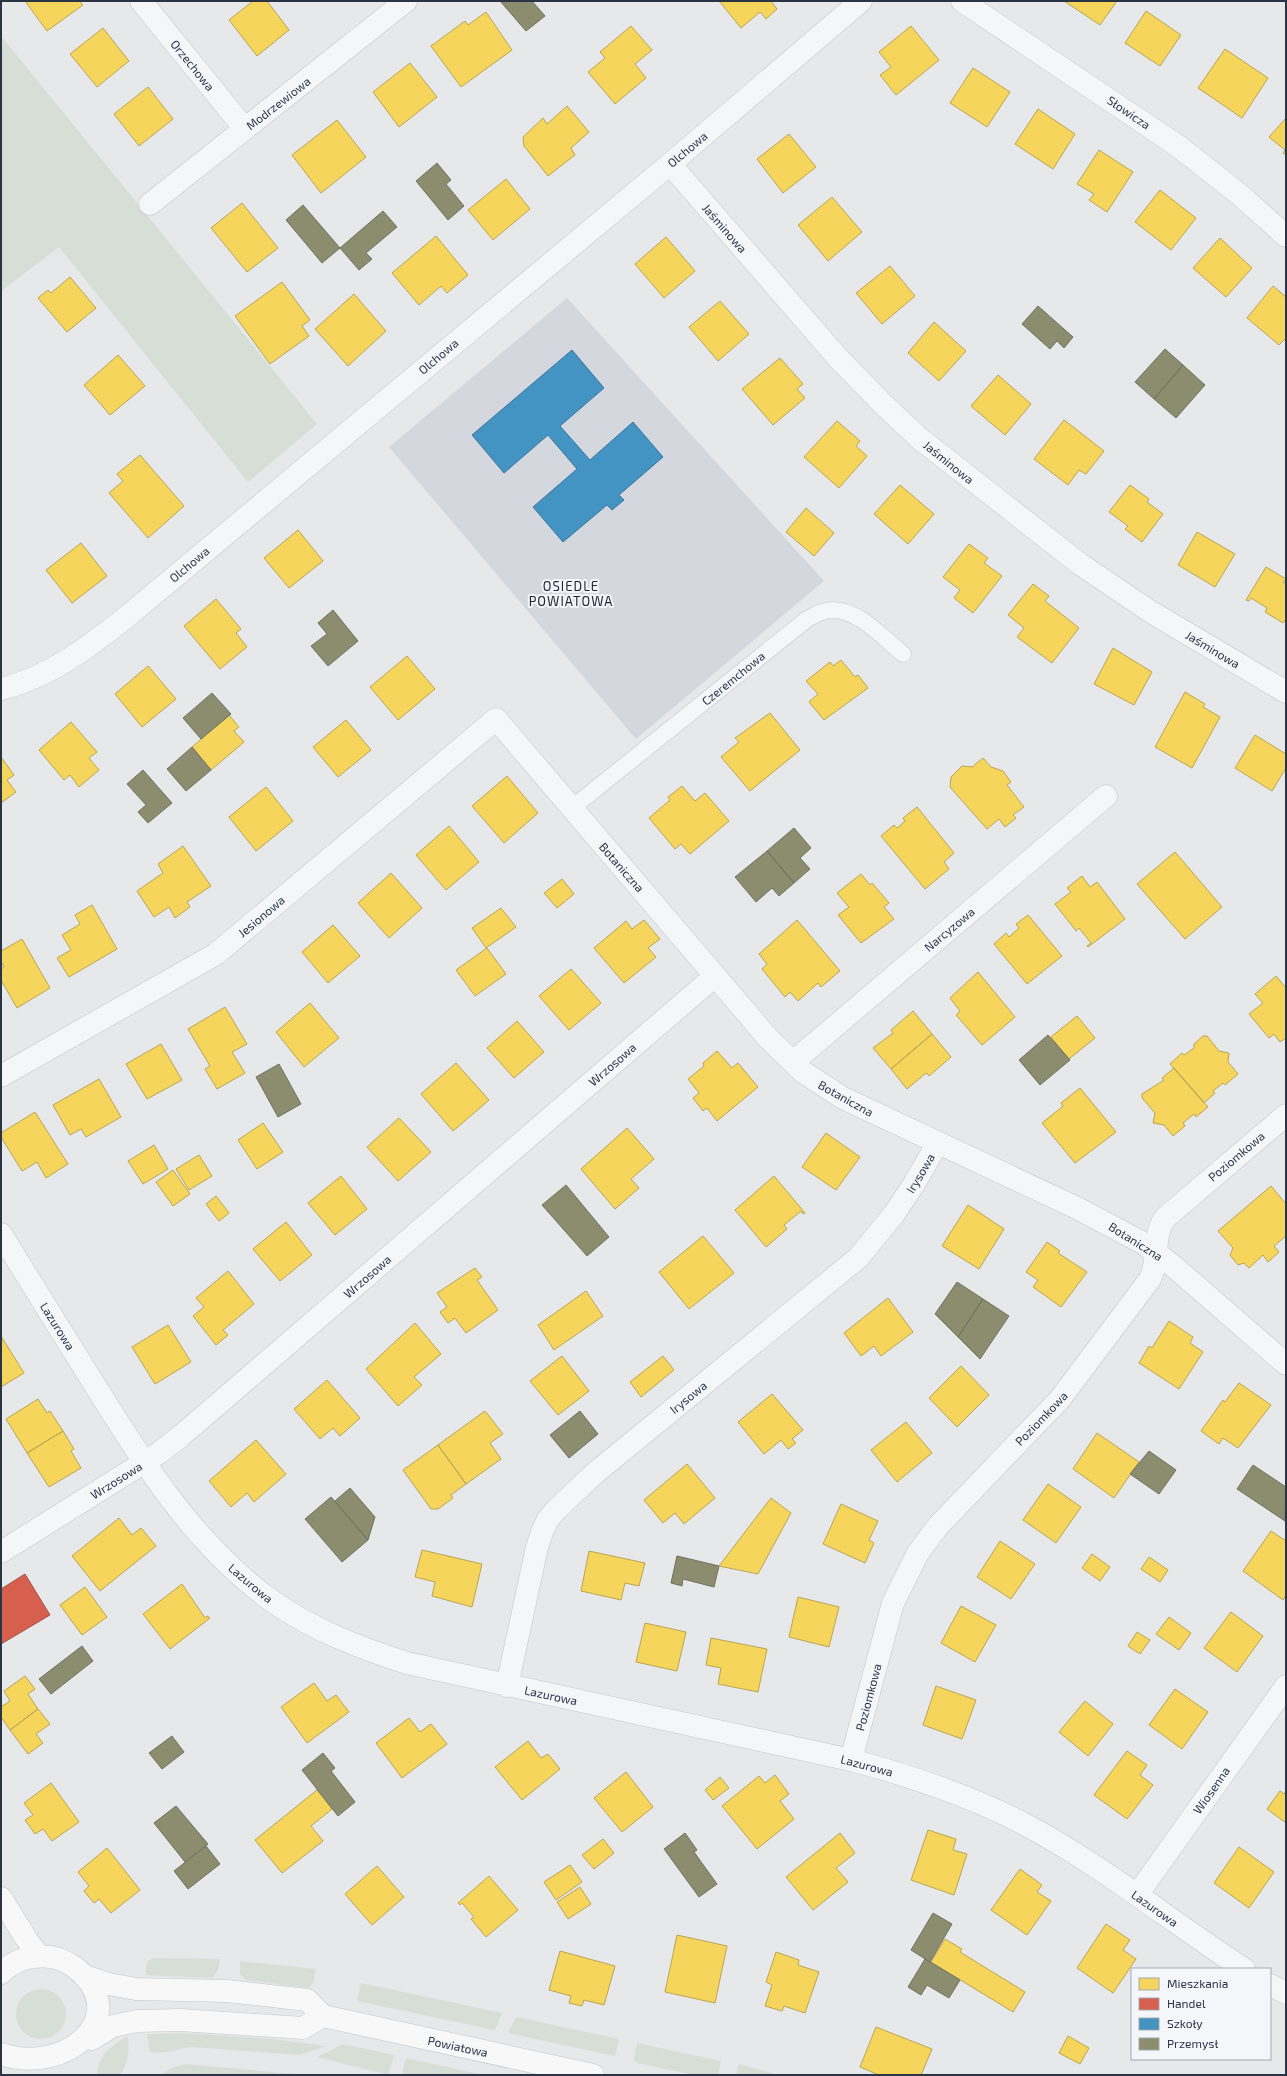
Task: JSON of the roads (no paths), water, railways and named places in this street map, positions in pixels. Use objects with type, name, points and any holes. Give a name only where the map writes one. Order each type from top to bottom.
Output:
[{"type":"street","name":"Orzechowa","points":[[141,1],[245,129]]},
{"type":"street","name":"Modrzewiowa","points":[[150,204],[406,1]]},
{"type":"street","name":"Olchowa","points":[[1,689],[22,683],[56,668],[92,644],[670,164],[860,1]]},
{"type":"street","name":"Słowicza","points":[[962,1],[1171,141],[1229,186],[1286,236]]},
{"type":"street","name":"Jaśminowa","points":[[670,164],[838,358],[919,438],[1085,568],[1151,612],[1286,692]]},
{"type":"street","name":"Botaniczna","points":[[496,719],[768,1038],[792,1062],[816,1082],[843,1098],[937,1144],[1082,1211],[1125,1233],[1157,1253],[1286,1364]]},
{"type":"street","name":"Jesionowa","points":[[1,1076],[216,954],[496,719]]},
{"type":"street","name":"Narcyzowa","points":[[792,1062],[1106,796]]},
{"type":"street","name":"Wrzosowa","points":[[1,1552],[143,1463],[182,1436],[715,976]]},
{"type":"street","name":"Poziomkowa","points":[[851,1760],[893,1603],[918,1553],[938,1526],[1070,1389],[1150,1279],[1156,1265],[1158,1227],[1164,1218],[1286,1114]]},
{"type":"street","name":"Irysowa","points":[[507,1686],[537,1547],[548,1519],[569,1495],[595,1473],[858,1258],[873,1242],[908,1193],[937,1144]]},
{"type":"street","name":"Lazurowa","points":[[1,1234],[143,1463],[188,1523],[248,1581],[292,1614],[343,1640],[384,1656],[426,1668],[851,1760],[899,1773],[949,1790],[1004,1814],[1078,1855],[1243,1968]]},
{"type":"street","name":"Wiosenna","points":[[1137,1895],[1286,1686]]},
{"type":"street","points":[[1,1898],[20,1930],[39,1956]]},
{"type":"street","points":[[1,1972],[7,1966],[22,1958],[39,1956],[56,1958],[72,1965],[84,1976],[93,1990],[98,2006],[98,2023],[85,2052]]},
{"type":"street","points":[[1,2054],[11,2062],[29,2072],[41,2071],[56,2069],[70,2063],[85,2052],[113,2026],[137,2021],[187,2020],[303,2028],[323,2016],[307,2000],[227,1991],[136,1989],[109,1984],[84,1976]]},
{"type":"street","points":[[1271,1986],[1286,1993]]},
{"type":"street","name":"Powiatowa","points":[[323,2016],[593,2075]]},
{"type":"lane","name":"Czeremchowa","points":[[572,808],[800,624],[819,613],[831,610],[857,616],[903,654]]},
{"type":"district","name":"OSIEDLE POWIATOWA","points":[[571,594]]}]
